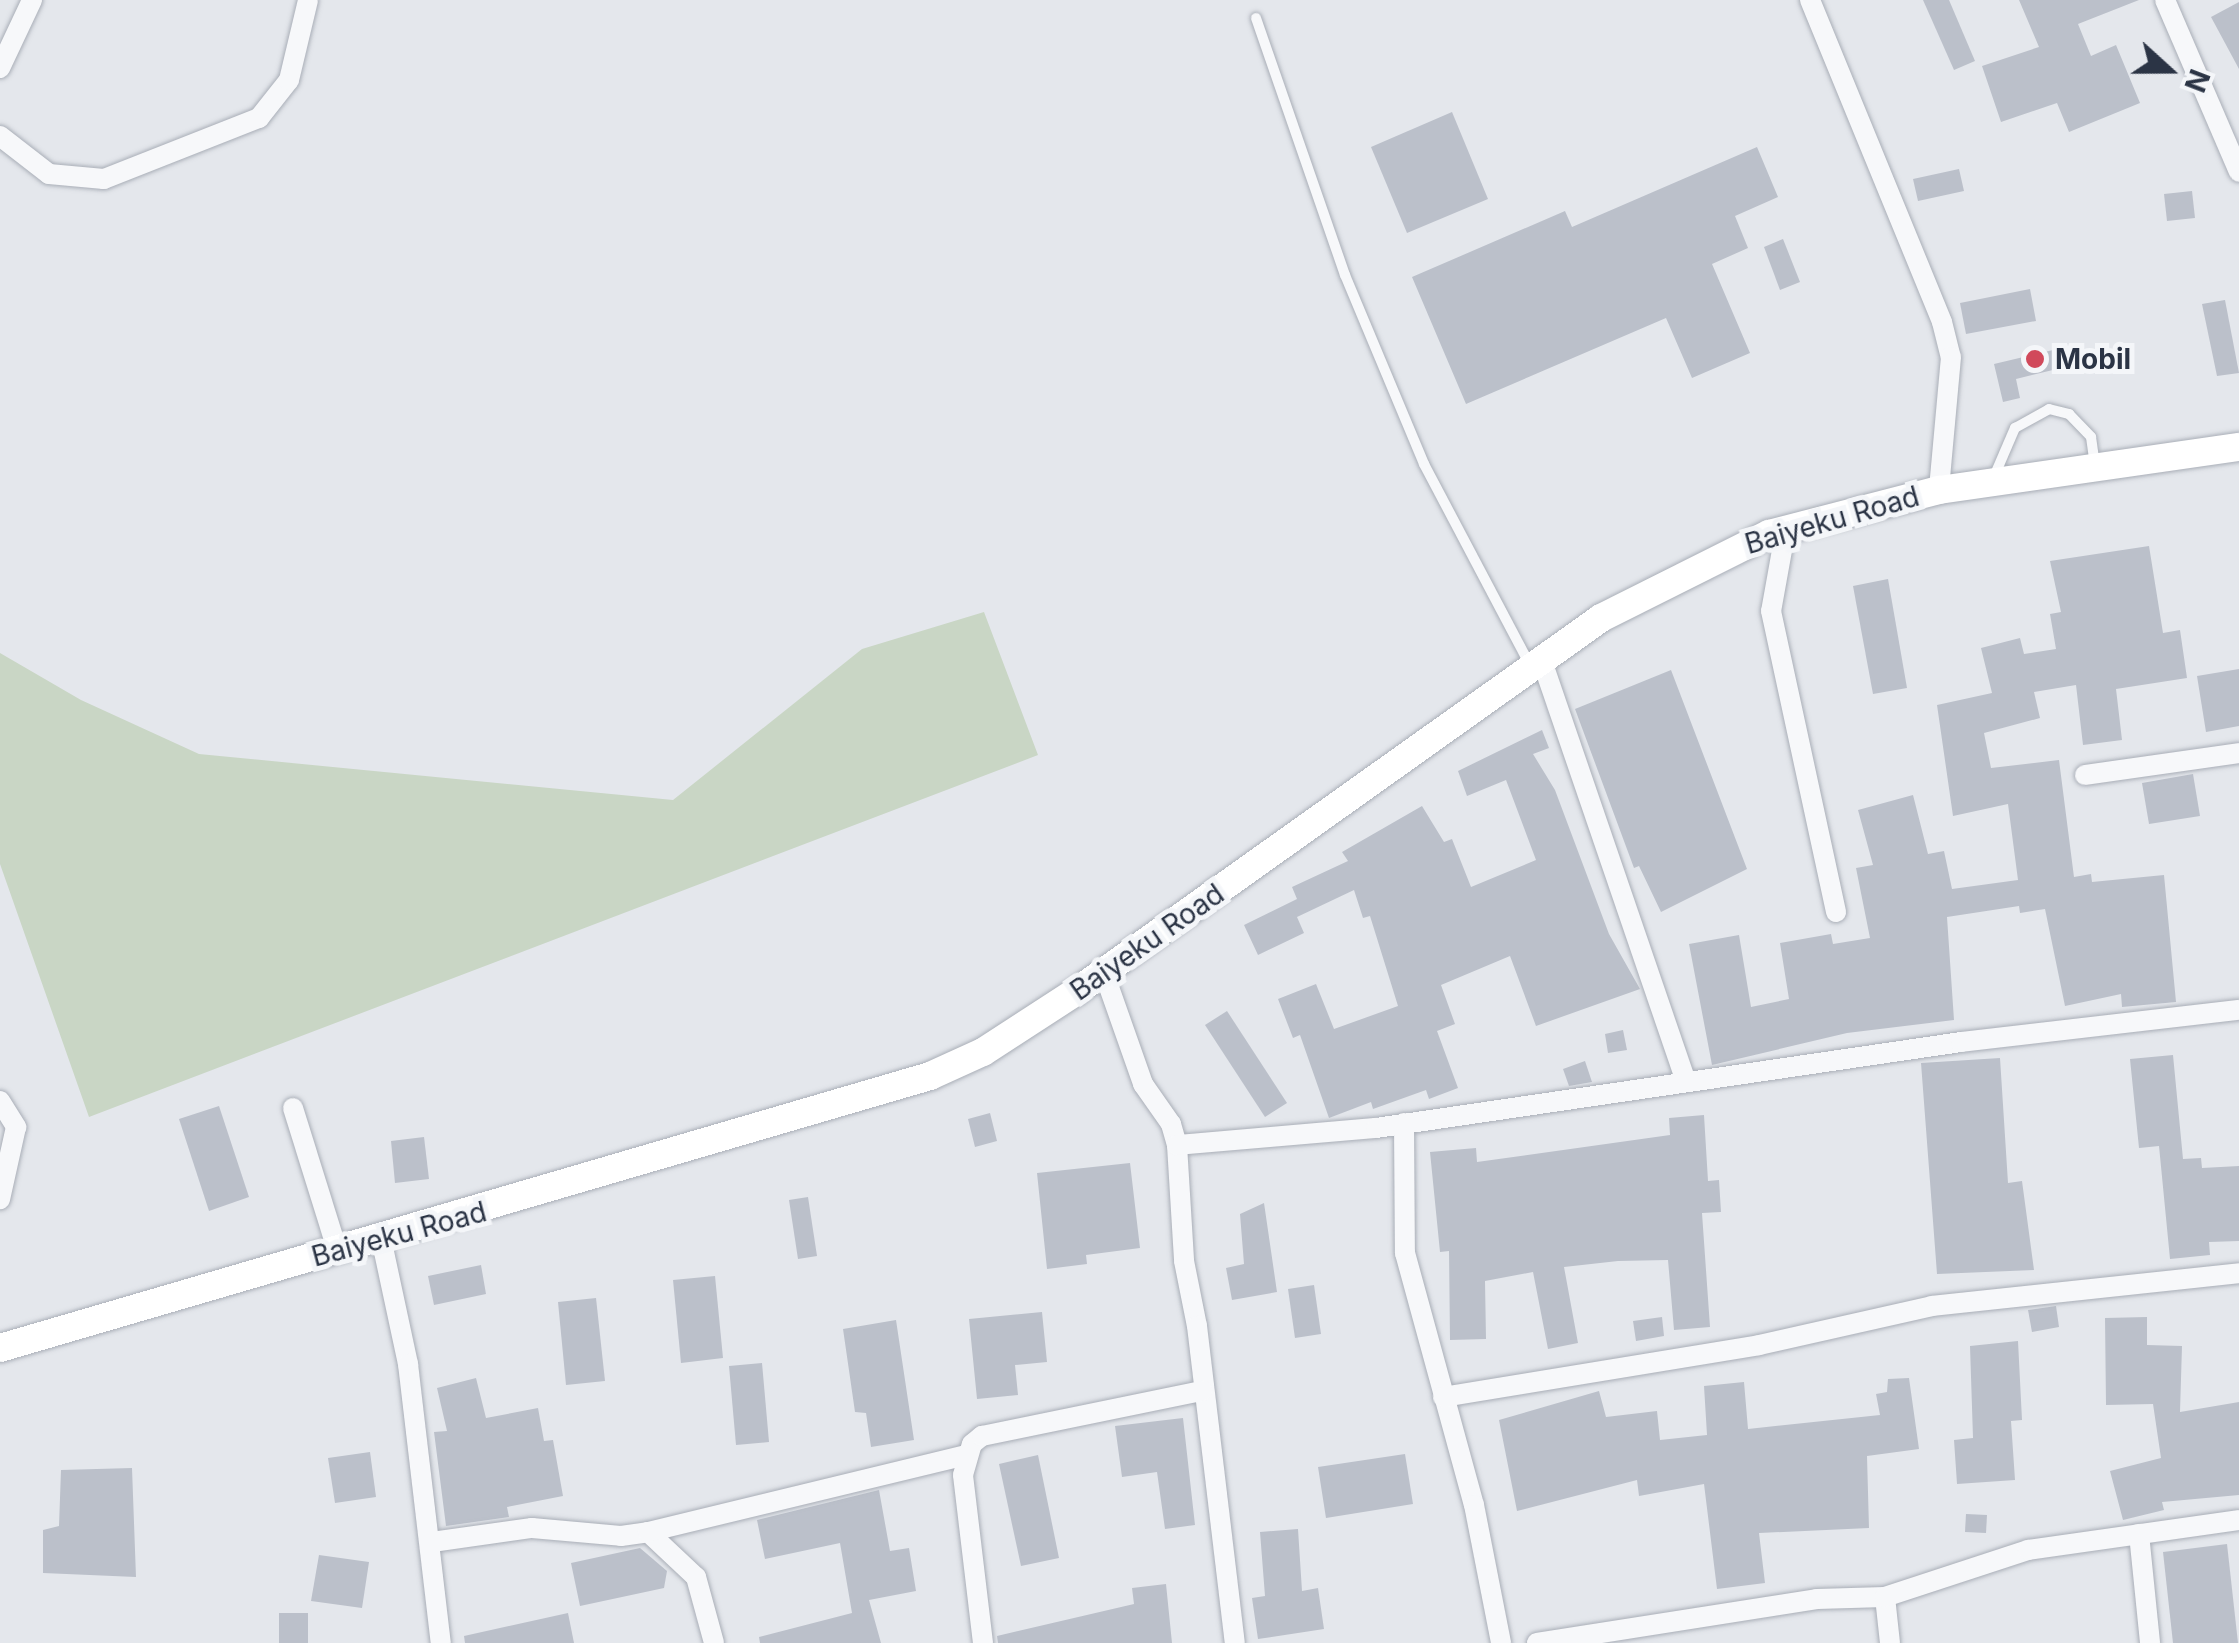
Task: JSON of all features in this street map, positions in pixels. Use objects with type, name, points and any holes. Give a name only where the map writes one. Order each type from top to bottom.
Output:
[{"type":"main road","name":"Baiyeku Road","points":[[0,1348],[930,1076],[984,1052],[1104,973],[1601,618],[1702,563],[1786,528],[1939,490],[2239,447]]},
{"type":"street","points":[[0,68],[32,0]]},
{"type":"street","points":[[0,136],[49,174],[104,179],[259,118],[289,80],[308,0]]},
{"type":"street","points":[[1810,0],[1942,322],[1950,357],[1939,490]]},
{"type":"street","points":[[2189,0],[2167,5],[2238,165]]},
{"type":"street","points":[[1786,528],[1771,611],[1836,912]]},
{"type":"street","points":[[1537,665],[1686,1081]]},
{"type":"street","points":[[2085,776],[2239,754]]},
{"type":"street","points":[[1104,973],[1142,1084],[1170,1124],[1177,1145],[1184,1261],[1234,1643]]},
{"type":"street","points":[[1177,1145],[1404,1123],[1686,1081],[2239,1010]]},
{"type":"street","points":[[0,1101],[16,1126],[0,1199]]},
{"type":"street","points":[[292,1108],[338,1250]]},
{"type":"street","points":[[1404,1123],[1405,1252],[1474,1504],[1501,1643]]},
{"type":"street","points":[[380,1238],[408,1364],[442,1643]]},
{"type":"street","points":[[1443,1398],[1759,1345],[1932,1306],[2239,1274]]},
{"type":"street","points":[[432,1542],[532,1528],[648,1532],[966,1454],[982,1436],[1202,1390]]},
{"type":"street","points":[[966,1454],[982,1643]]},
{"type":"street","points":[[1536,1643],[1817,1599],[1885,1596],[2002,1556],[2239,1520]]},
{"type":"street","points":[[648,1532],[696,1577],[714,1643]]},
{"type":"street","points":[[2138,1534],[2150,1643]]},
{"type":"street","points":[[1885,1596],[1890,1643]]},
{"type":"lane","points":[[1256,18],[1345,275],[1424,464],[1537,665]]},
{"type":"lane","points":[[1992,480],[2015,428],[2049,409],[2069,414],[2091,437],[2095,466]]},
{"type":"green space","points":[[984,612],[1038,755],[89,1117],[0,864],[0,653],[81,700],[199,754],[673,800],[862,649]]},
{"type":"building","points":[[1923,0],[1949,0],[1975,61],[1954,70]]},
{"type":"building","points":[[2019,0],[2139,0],[2078,24],[2091,56],[2116,45],[2140,103],[2069,132],[2057,103],[2001,122],[1982,66],[2039,47]]},
{"type":"building","points":[[2239,2],[2239,69],[2211,17]]},
{"type":"building","points":[[1452,112],[1488,199],[1407,233],[1371,147]]},
{"type":"building","points":[[1757,147],[1778,197],[1735,216],[1748,248],[1712,264],[1750,353],[1692,378],[1666,318],[1466,404],[1412,277],[1565,211],[1572,227]]},
{"type":"building","points":[[1959,169],[1964,191],[1918,201],[1913,179]]},
{"type":"building","points":[[2192,191],[2195,218],[2167,221],[2164,194]]},
{"type":"building","points":[[1783,239],[1800,282],[1780,290],[1764,247]]},
{"type":"building","points":[[2030,289],[2036,321],[1966,334],[1960,303]]},
{"type":"building","points":[[2225,300],[2239,373],[2217,376],[2202,304]]},
{"type":"building","points":[[2053,350],[2057,369],[2016,379],[2020,398],[2003,402],[1994,364]]},
{"type":"building","points":[[2149,546],[2163,633],[2180,630],[2187,678],[2116,689],[2122,740],[2083,745],[2076,685],[2034,692],[2040,718],[1984,733],[1991,768],[2059,760],[2074,877],[2091,874],[2092,882],[2164,875],[2176,1002],[2122,1007],[2121,994],[2065,1006],[2045,909],[2020,913],[2019,906],[1947,917],[1954,1020],[1847,1033],[1712,1065],[1689,944],[1739,935],[1751,1007],[1789,999],[1780,943],[1831,934],[1833,944],[1870,938],[1856,868],[1873,865],[1858,810],[1913,795],[1928,854],[1944,851],[1952,889],[2018,880],[2008,804],[1953,816],[1937,705],[1992,693],[1981,648],[2020,638],[2024,654],[2056,649],[2050,614],[2061,612],[2050,561]]},
{"type":"building","points":[[1888,579],[1907,688],[1873,694],[1853,586]]},
{"type":"building","points":[[2239,669],[2239,726],[2206,732],[2197,676]]},
{"type":"building","points":[[1671,670],[1747,869],[1661,912],[1639,866],[1634,868],[1575,709]]},
{"type":"building","points":[[1542,730],[1549,748],[1533,754],[1555,790],[1609,934],[1640,989],[1536,1026],[1510,956],[1441,985],[1455,1024],[1437,1031],[1458,1088],[1429,1099],[1426,1090],[1373,1109],[1371,1102],[1329,1118],[1300,1035],[1293,1038],[1278,999],[1316,984],[1334,1029],[1398,1006],[1370,916],[1363,918],[1354,890],[1297,917],[1304,933],[1258,955],[1244,925],[1297,899],[1292,887],[1348,861],[1342,852],[1422,806],[1444,842],[1452,839],[1471,887],[1536,860],[1506,780],[1467,796],[1458,771]]},
{"type":"building","points":[[2193,774],[2200,816],[2149,824],[2142,783]]},
{"type":"building","points":[[1227,1011],[1287,1103],[1265,1117],[1205,1025]]},
{"type":"building","points":[[1623,1030],[1627,1050],[1608,1053],[1605,1034]]},
{"type":"building","points":[[2173,1055],[2183,1159],[2201,1158],[2202,1168],[2239,1166],[2239,1241],[2209,1242],[2210,1255],[2170,1259],[2159,1146],[2139,1148],[2130,1059]]},
{"type":"building","points":[[2000,1058],[2008,1183],[2022,1181],[2034,1270],[1937,1274],[1921,1063]]},
{"type":"building","points":[[1585,1061],[1592,1082],[1569,1086],[1563,1069]]},
{"type":"building","points":[[219,1106],[249,1197],[209,1211],[179,1119]]},
{"type":"building","points":[[990,1113],[997,1141],[975,1147],[968,1119]]},
{"type":"building","points":[[1704,1115],[1708,1181],[1719,1180],[1721,1212],[1702,1213],[1710,1327],[1674,1330],[1668,1260],[1618,1261],[1564,1267],[1578,1343],[1548,1349],[1533,1272],[1485,1281],[1486,1339],[1450,1340],[1449,1251],[1440,1252],[1430,1152],[1476,1148],[1477,1162],[1670,1135],[1669,1118]]},
{"type":"building","points":[[424,1137],[429,1179],[395,1183],[391,1141]]},
{"type":"building","points":[[1130,1163],[1140,1248],[1086,1255],[1087,1264],[1047,1269],[1037,1173]]},
{"type":"building","points":[[808,1197],[817,1256],[798,1259],[789,1200]]},
{"type":"building","points":[[1264,1203],[1277,1292],[1232,1300],[1226,1268],[1244,1264],[1240,1214]]},
{"type":"building","points":[[481,1265],[486,1294],[434,1305],[428,1276]]},
{"type":"building","points":[[715,1276],[723,1358],[681,1363],[673,1280]]},
{"type":"building","points":[[1314,1285],[1321,1334],[1295,1338],[1288,1289]]},
{"type":"building","points":[[596,1298],[605,1381],[566,1385],[558,1302]]},
{"type":"building","points":[[2056,1306],[2059,1327],[2032,1332],[2028,1310]]},
{"type":"building","points":[[1042,1312],[1047,1362],[1015,1365],[1018,1395],[977,1399],[969,1319]]},
{"type":"building","points":[[1662,1317],[1664,1336],[1636,1341],[1633,1321]]},
{"type":"building","points":[[2147,1317],[2147,1345],[2182,1346],[2180,1412],[2239,1402],[2239,1495],[2162,1502],[2164,1510],[2123,1520],[2110,1471],[2161,1458],[2153,1404],[2106,1405],[2105,1318]]},
{"type":"building","points":[[896,1320],[914,1440],[871,1447],[866,1413],[855,1412],[843,1329]]},
{"type":"building","points":[[2018,1341],[2022,1420],[2011,1421],[2015,1480],[1957,1484],[1954,1440],[1973,1438],[1970,1346]]},
{"type":"building","points":[[762,1363],[769,1442],[736,1445],[729,1366]]},
{"type":"building","points":[[476,1378],[486,1418],[538,1408],[544,1441],[553,1440],[563,1496],[507,1507],[509,1517],[446,1526],[434,1432],[447,1431],[437,1388]]},
{"type":"building","points":[[1909,1378],[1919,1449],[1867,1456],[1869,1528],[1759,1533],[1765,1583],[1717,1589],[1704,1484],[1639,1496],[1637,1480],[1517,1511],[1499,1420],[1599,1391],[1606,1417],[1657,1411],[1660,1440],[1707,1435],[1704,1386],[1744,1382],[1748,1429],[1880,1415],[1876,1394],[1887,1392],[1888,1379]]},
{"type":"building","points":[[1183,1418],[1195,1525],[1165,1529],[1157,1472],[1122,1477],[1115,1426]]},
{"type":"building","points":[[370,1452],[376,1497],[335,1503],[328,1458]]},
{"type":"building","points":[[1405,1454],[1413,1504],[1326,1518],[1318,1467]]},
{"type":"building","points":[[1038,1455],[1059,1558],[1021,1566],[999,1464]]},
{"type":"building","points":[[132,1468],[136,1577],[43,1573],[43,1530],[59,1526],[61,1470]]},
{"type":"building","points":[[879,1490],[890,1551],[909,1548],[916,1591],[869,1600],[881,1643],[760,1643],[759,1637],[852,1613],[840,1543],[765,1559],[757,1520]]},
{"type":"building","points":[[1966,1514],[1987,1515],[1986,1533],[1965,1532]]},
{"type":"building","points":[[1298,1529],[1302,1591],[1318,1588],[1324,1629],[1258,1639],[1252,1598],[1265,1596],[1260,1532]]},
{"type":"building","points":[[2227,1544],[2238,1643],[2173,1643],[2163,1552]]},
{"type":"building","points":[[640,1548],[667,1571],[664,1588],[580,1606],[571,1563]]},
{"type":"building","points":[[319,1555],[369,1562],[362,1608],[311,1601]]},
{"type":"building","points":[[1166,1584],[1172,1643],[998,1643],[997,1636],[1134,1604],[1132,1588]]},
{"type":"building","points":[[279,1613],[308,1613],[308,1643],[279,1643]]},
{"type":"building","points":[[568,1613],[574,1643],[465,1643],[464,1636]]},
{"type":"place","name":"Mobil","points":[[2035,359]]}]
